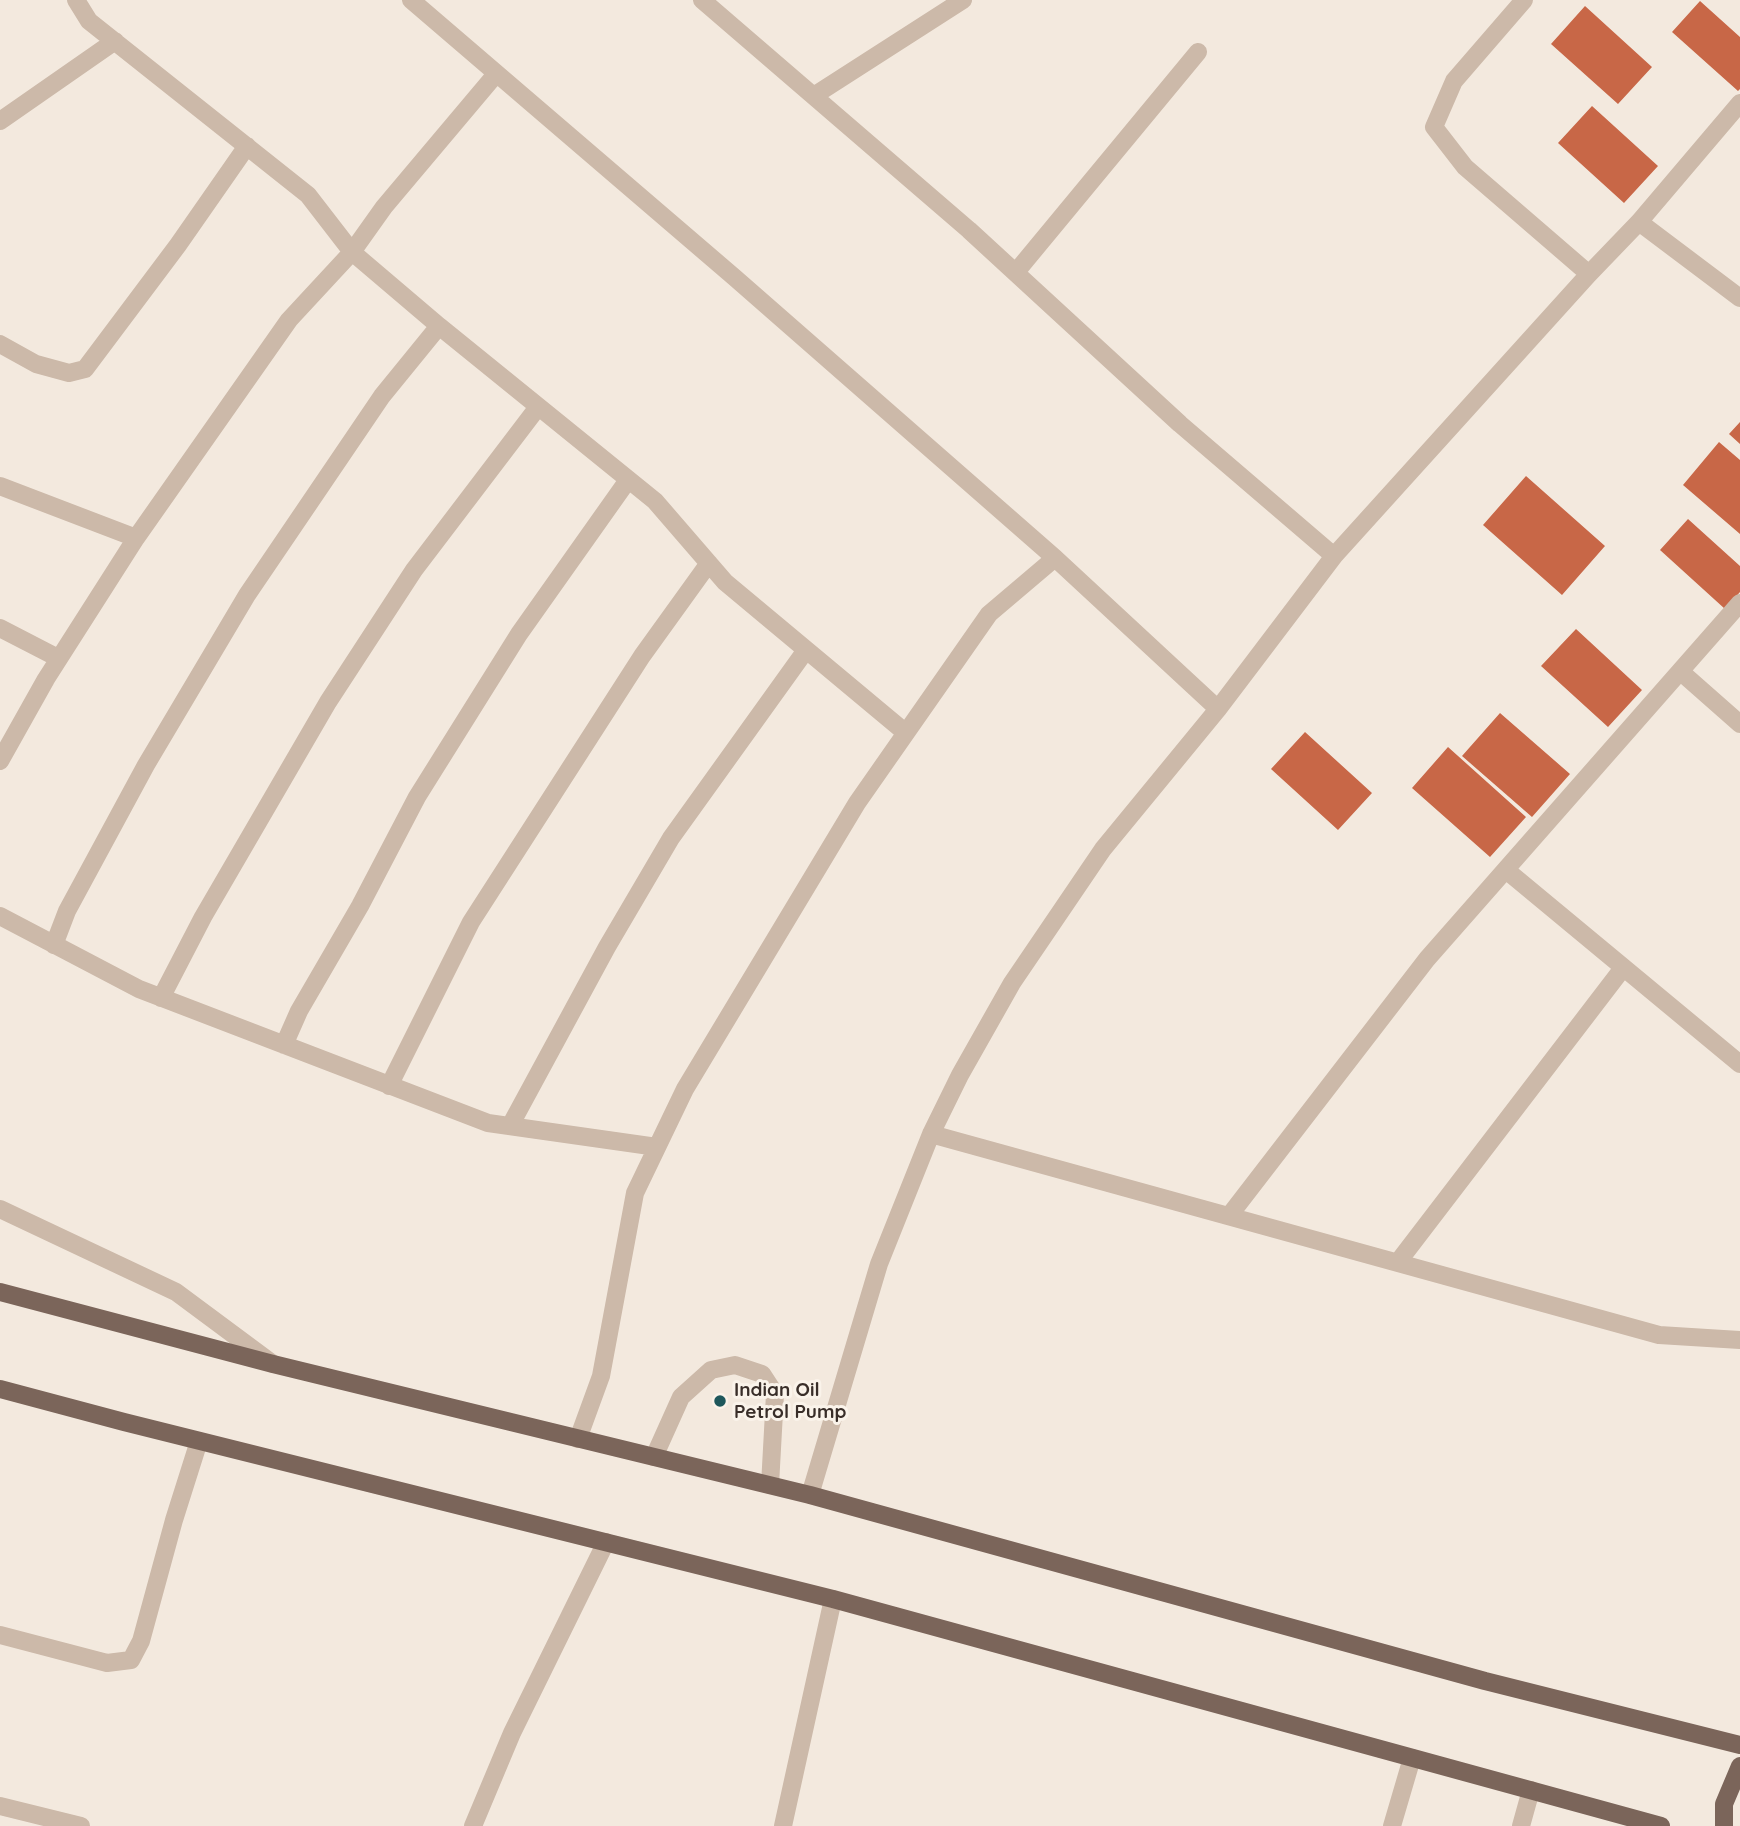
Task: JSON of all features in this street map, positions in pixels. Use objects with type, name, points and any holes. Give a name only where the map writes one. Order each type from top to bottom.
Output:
[{"type":"main road","points":[[0,1292],[273,1364],[810,1495],[1485,1681],[1740,1745]]},
{"type":"main road","points":[[0,1389],[833,1599],[1661,1826]]},
{"type":"main road","points":[[1724,1826],[1724,1804],[1740,1766]]},
{"type":"street","points":[[76,0],[89,20],[308,195],[352,252],[655,501],[725,582],[906,733]]},
{"type":"street","points":[[411,0],[734,277],[1055,558],[1218,709]]},
{"type":"street","points":[[815,95],[963,0]]},
{"type":"street","points":[[1524,0],[1454,81],[1434,127],[1465,167],[1589,274]]},
{"type":"street","points":[[710,2],[1016,272],[1180,424],[1334,556]]},
{"type":"street","points":[[0,121],[115,41]]},
{"type":"street","points":[[1016,272],[1198,52]]},
{"type":"street","points":[[0,761],[58,658],[136,538],[289,320],[352,252],[384,207],[496,74]]},
{"type":"street","points":[[810,1495],[879,1264],[931,1134],[960,1075],[1012,983],[1103,849],[1218,709],[1334,556],[1639,222],[1740,103]]},
{"type":"street","points":[[0,344],[36,364],[69,373],[85,369],[178,245],[247,146]]},
{"type":"street","points":[[1639,222],[1740,298]]},
{"type":"street","points":[[54,945],[67,911],[140,777],[247,595],[382,396],[439,326]]},
{"type":"street","points":[[161,998],[203,917],[328,702],[414,570],[538,407]]},
{"type":"street","points":[[284,1045],[299,1012],[430,776],[519,635],[628,480]]},
{"type":"street","points":[[0,486],[136,538]]},
{"type":"street","points":[[578,1439],[601,1376],[635,1193],[685,1089],[858,803],[906,733],[989,614],[1055,558]]},
{"type":"street","points":[[390,1086],[471,922],[642,656],[709,563]]},
{"type":"street","points":[[1229,1216],[1427,959],[1740,603]]},
{"type":"street","points":[[0,628],[58,658]]},
{"type":"street","points":[[510,1126],[600,959],[671,838],[806,650]]},
{"type":"street","points":[[1681,672],[1740,723]]},
{"type":"street","points":[[1506,870],[1740,1064]]},
{"type":"street","points":[[0,916],[139,989],[488,1123],[657,1147]]},
{"type":"street","points":[[1398,1262],[1623,968]]},
{"type":"street","points":[[931,1134],[1659,1335],[1740,1340]]},
{"type":"street","points":[[0,1209],[177,1292],[273,1364]]},
{"type":"street","points":[[654,1458],[681,1397],[710,1370],[735,1365],[762,1374],[775,1394],[770,1485]]},
{"type":"street","points":[[0,1635],[107,1663],[131,1660],[141,1641],[199,1441]]},
{"type":"street","points":[[473,1826],[512,1733],[606,1542]]},
{"type":"street","points":[[783,1826],[833,1599]]},
{"type":"street","points":[[1392,1826],[1412,1758]]},
{"type":"street","points":[[1521,1826],[1531,1790]]},
{"type":"street","points":[[0,1806],[81,1826]]},
{"type":"building","points":[[1700,1],[1740,37],[1738,91],[1672,32]]},
{"type":"building","points":[[1585,6],[1652,67],[1618,104],[1551,44]]},
{"type":"building","points":[[1592,106],[1658,166],[1624,203],[1558,143]]},
{"type":"building","points":[[1740,422],[1740,444],[1729,434]]},
{"type":"building","points":[[1719,442],[1740,460],[1740,534],[1683,485]]},
{"type":"building","points":[[1526,476],[1605,546],[1562,595],[1483,525]]},
{"type":"building","points":[[1688,519],[1740,566],[1740,592],[1725,609],[1660,550]]},
{"type":"building","points":[[1576,629],[1642,690],[1608,727],[1541,666]]},
{"type":"building","points":[[1500,713],[1570,774],[1532,817],[1462,756]]},
{"type":"building","points":[[1305,732],[1372,793],[1338,830],[1271,769]]},
{"type":"building","points":[[1448,747],[1526,817],[1490,857],[1412,788]]},
{"type":"place","name":"Indian Oil Petrol Pump","points":[[720,1401]]}]
